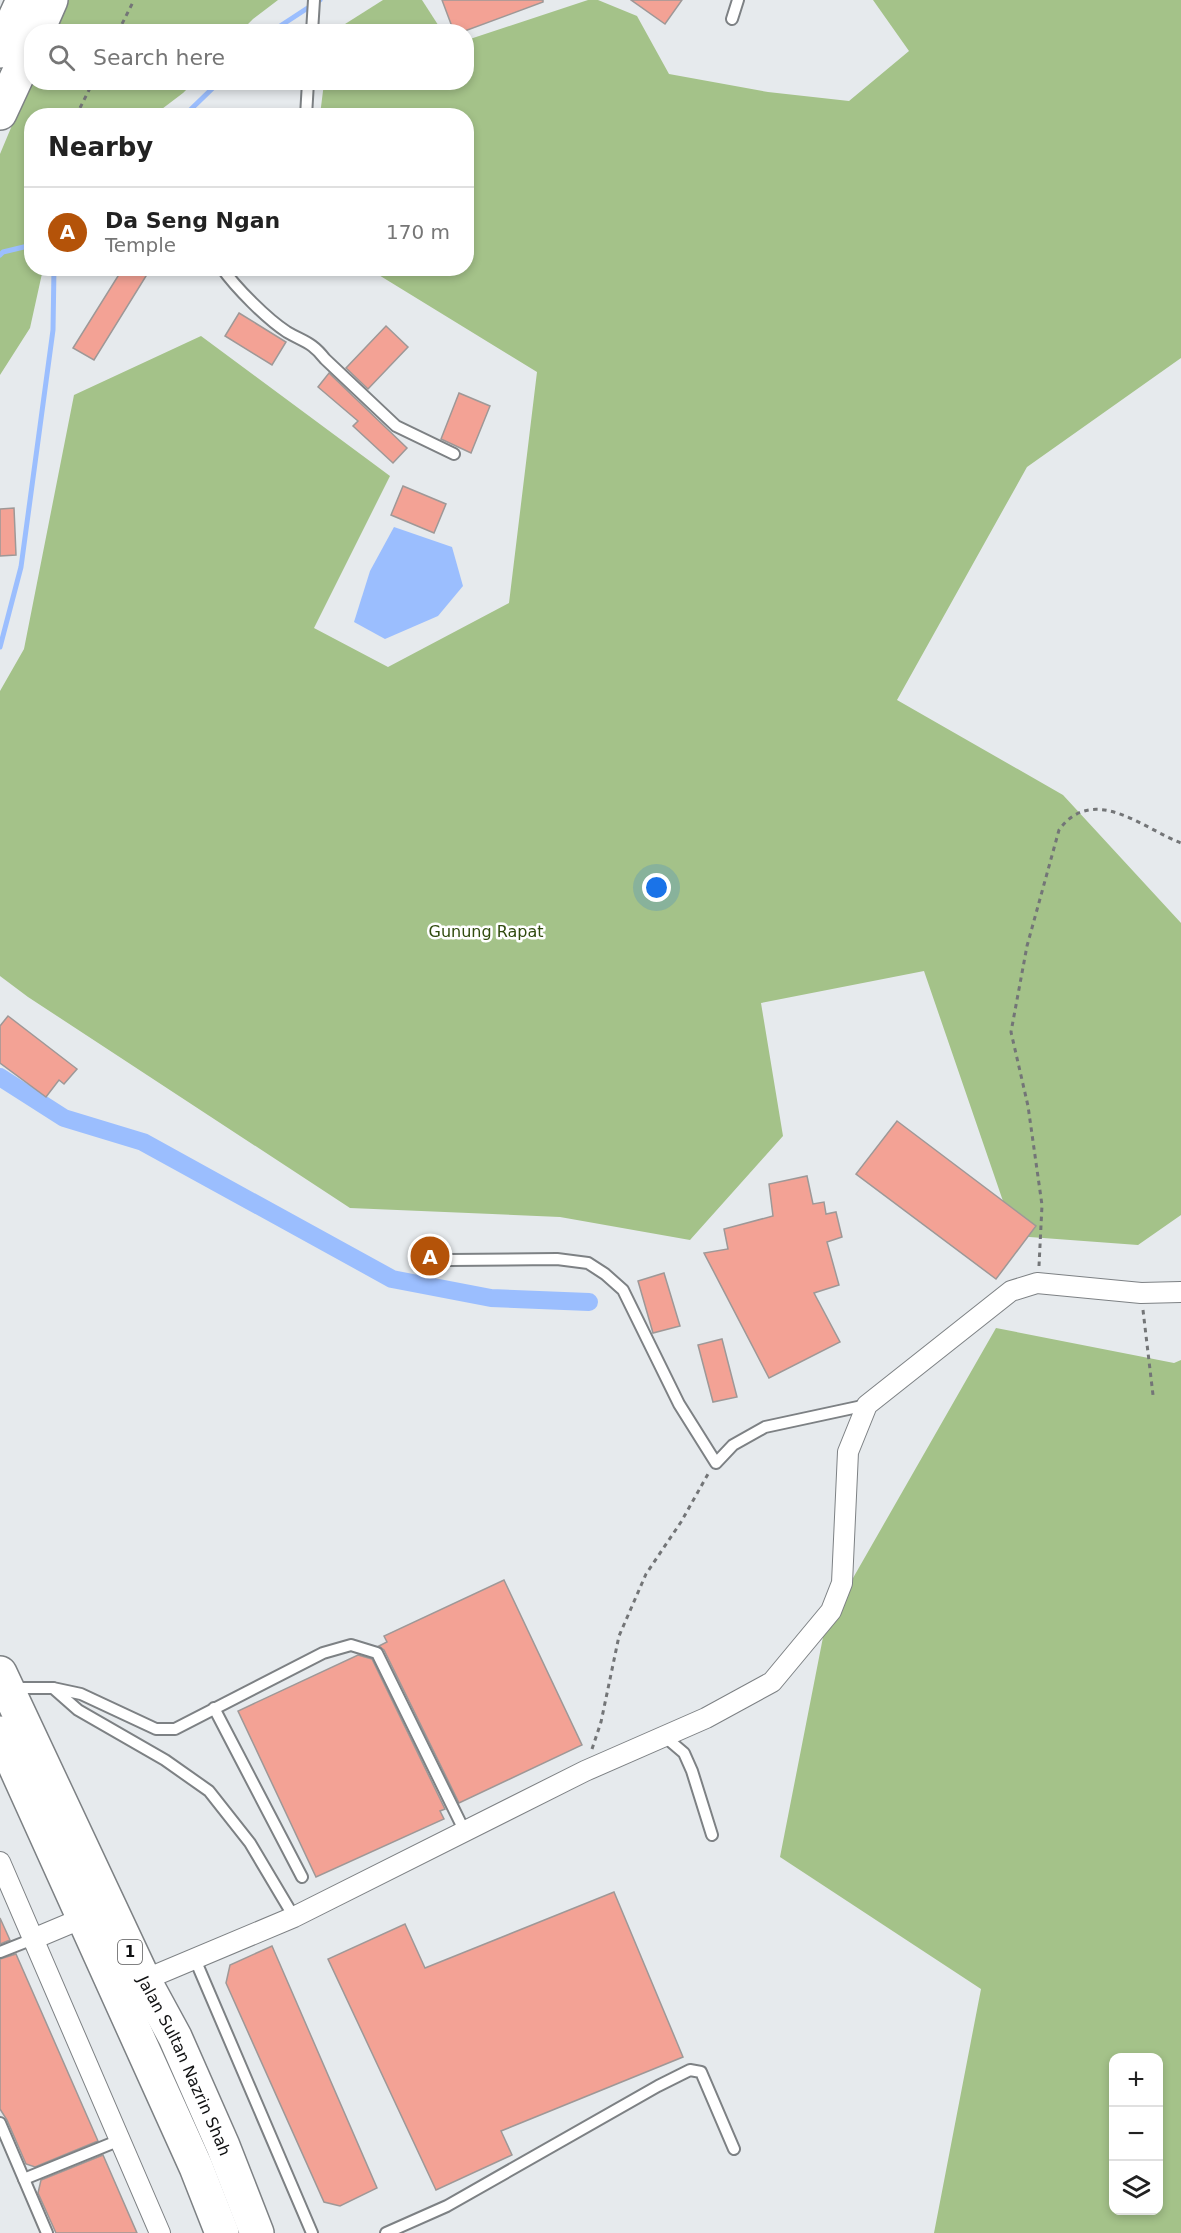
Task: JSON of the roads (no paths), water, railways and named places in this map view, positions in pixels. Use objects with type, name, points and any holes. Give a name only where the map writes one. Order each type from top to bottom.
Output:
[{"type":"highway","points":[[0,51],[23,0]]},
{"type":"highway","points":[[40,24],[51,0]]},
{"type":"highway","points":[[0,113],[24,61]]},
{"type":"highway","name":"Jalan Sultan Nazrin Shah","points":[[4,1680],[144,1980],[175,2037],[223,2146],[257,2233]]},
{"type":"highway","name":"Jalan Sultan Nazrin Shah","points":[[0,1733],[196,2167],[222,2233]]},
{"type":"street","points":[[144,1980],[194,1957],[294,1917],[585,1771],[706,1718],[772,1682],[831,1611],[842,1583],[848,1452],[867,1405],[1011,1291],[1038,1283],[1141,1293],[1181,1292]]},
{"type":"street","points":[[0,1862],[160,2233]]},
{"type":"street","points":[[33,1939],[83,1918]]},
{"type":"lane","points":[[313,24],[314,0]]},
{"type":"lane","points":[[732,19],[738,0]]},
{"type":"lane","points":[[306,108],[308,90]]},
{"type":"lane","points":[[227,276],[234,286],[285,331],[315,346],[325,359],[396,426],[454,454]]},
{"type":"lane","points":[[450,1260],[557,1259],[588,1263],[605,1274],[623,1290],[679,1404],[716,1463],[733,1445],[765,1427],[867,1405]]},
{"type":"lane","points":[[4,1680],[81,1694],[156,1729],[175,1729],[323,1653],[351,1645],[377,1653],[465,1832]]},
{"type":"lane","points":[[53,1688],[78,1710],[165,1760],[209,1791],[250,1843],[294,1917]]},
{"type":"lane","points":[[214,1708],[302,1877]]},
{"type":"lane","points":[[664,1736],[684,1753],[692,1771],[712,1836]]},
{"type":"lane","points":[[0,1952],[33,1939]]},
{"type":"lane","points":[[194,1957],[312,2233]]},
{"type":"lane","points":[[386,2233],[447,2206],[658,2085],[690,2070],[701,2072],[735,2149]]},
{"type":"lane","points":[[0,2123],[47,2233]]},
{"type":"lane","points":[[24,2179],[120,2140]]},
{"type":"water","points":[[394,527],[452,547],[463,586],[438,616],[385,639],[354,622],[370,571]]},
{"type":"waterway","points":[[283,24],[320,0]]},
{"type":"waterway","points":[[192,108],[211,90]]},
{"type":"waterway","points":[[0,255],[3,252],[24,247]]},
{"type":"waterway","points":[[0,647],[21,567],[53,330],[54,276]]},
{"type":"waterway","points":[[0,1077],[64,1118],[143,1142],[392,1279],[491,1298],[589,1302]]},
{"type":"place","name":"Da Seng Ngan","points":[[430,1256]]},
{"type":"park label","name":"Gunung Rapat","points":[[486,931]]}]
